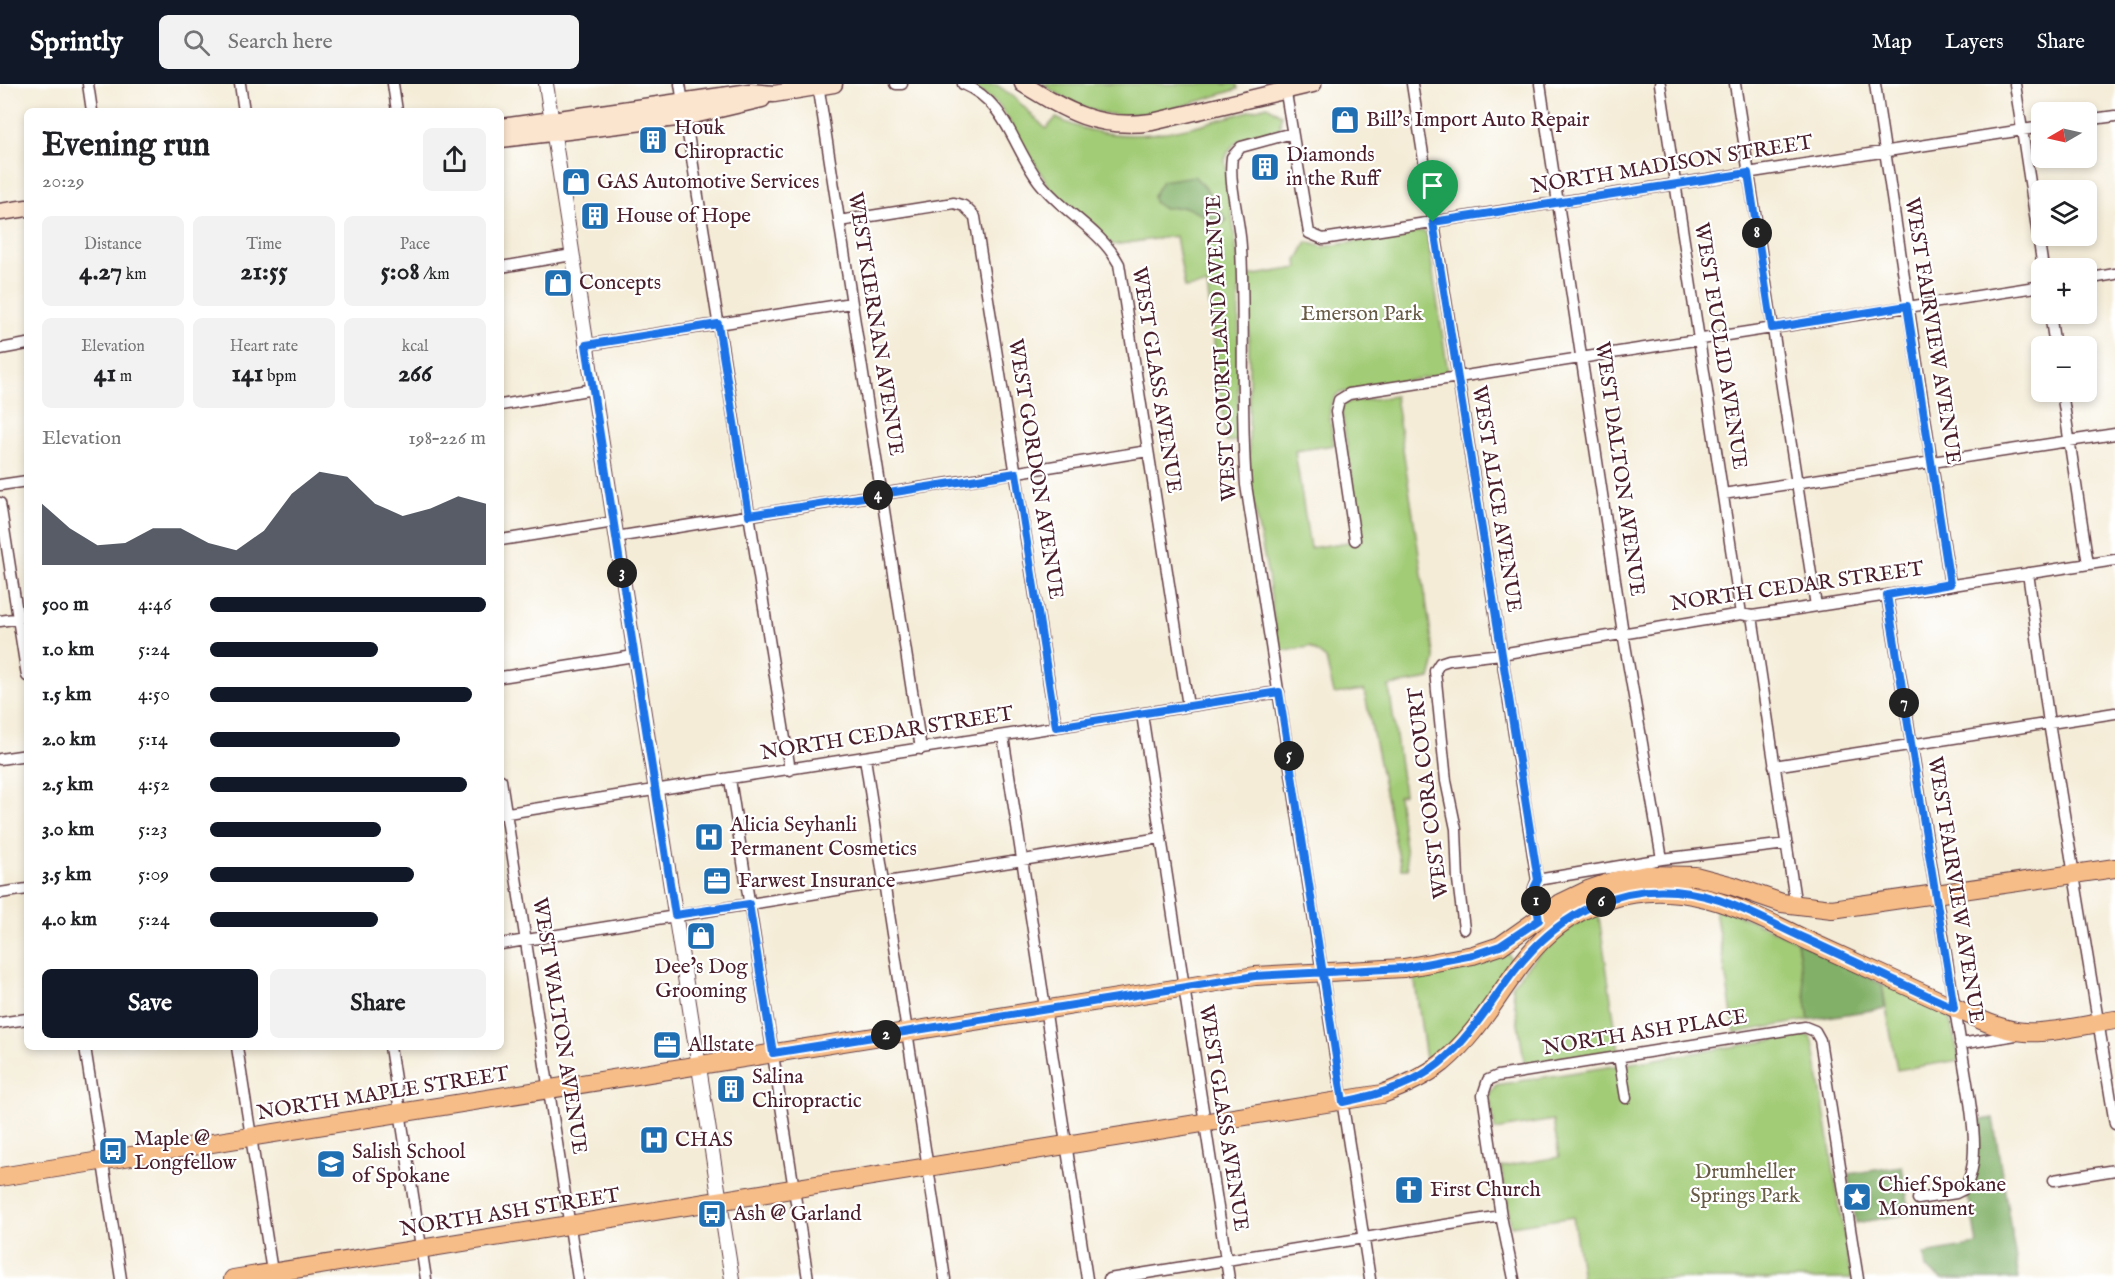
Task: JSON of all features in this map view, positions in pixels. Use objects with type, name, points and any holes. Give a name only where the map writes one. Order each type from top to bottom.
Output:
[{"type":"main road","points":[[1023,84],[1081,116],[1126,125],[1152,123],[1285,87],[1313,84]]},
{"type":"main road","points":[[504,138],[552,127],[752,103],[774,94],[823,85]]},
{"type":"main road","points":[[504,127],[552,127]]},
{"type":"main road","points":[[0,212],[24,208]]},
{"type":"main road","name":"NORTH MAPLE STREET","points":[[0,1177],[549,1091],[1255,976],[1323,970],[1404,968],[1473,955],[1500,946],[1568,900],[1603,884],[1658,874],[1681,874],[1715,880],[1796,906],[1832,909],[2115,868]]},
{"type":"main road","name":"NORTH ASH STREET","points":[[233,1279],[273,1276],[570,1225],[1066,1147],[1382,1094],[1415,1081],[1443,1062],[1472,1031],[1521,961],[1547,934],[1585,909],[1632,894],[1677,891],[1720,900],[1954,1008],[1998,1025],[2029,1033]]},
{"type":"main road","points":[[2029,1033],[2106,1021]]},
{"type":"street","points":[[88,84],[92,108]]},
{"type":"street","points":[[240,84],[244,108]]},
{"type":"street","points":[[393,84],[397,108]]},
{"type":"street","points":[[546,84],[732,1279]]},
{"type":"street","points":[[680,84],[790,770]]},
{"type":"street","points":[[896,84],[902,84]]},
{"type":"street","name":"WEST GLASS AVENUE","points":[[963,84],[991,101],[1041,184],[1103,241],[1119,264],[1188,706]]},
{"type":"street","name":"WEST ALICE AVENUE","points":[[1412,84],[1538,880],[1534,888],[1539,920]]},
{"type":"street","name":"WEST DALTON AVENUE","points":[[1540,84],[1623,633],[1662,859]]},
{"type":"street","name":"WEST EUCLID AVENUE","points":[[1660,84],[1723,494],[1774,766],[1796,906]]},
{"type":"street","points":[[1735,84],[1795,483],[1816,606]]},
{"type":"street","name":"WEST FAIRVIEW AVENUE","points":[[1875,84],[1950,584]]},
{"type":"street","points":[[2014,84],[2041,258]]},
{"type":"street","name":"WEST KIERNAN AVENUE","points":[[823,85],[851,303],[921,749]]},
{"type":"street","points":[[1285,87],[1292,133]]},
{"type":"street","points":[[2097,118],[2115,116]]},
{"type":"street","name":"NORTH MADISON STREET","points":[[1292,133],[1309,233],[1323,239],[2031,129]]},
{"type":"street","name":"WEST COURTLAND AVENUE","points":[[1292,133],[1240,147],[1232,158],[1231,164],[1240,227],[1244,303],[1243,440],[1246,485],[1370,1279]]},
{"type":"street","name":"WEST GORDON AVENUE","points":[[839,221],[954,203],[962,205],[975,216],[1056,727]]},
{"type":"street","points":[[504,266],[572,255]]},
{"type":"street","points":[[2097,277],[2115,274]]},
{"type":"street","points":[[1355,540],[1336,412],[1339,400],[1348,394],[2031,288]]},
{"type":"street","points":[[586,345],[851,303]]},
{"type":"street","points":[[0,349],[24,345]]},
{"type":"street","points":[[504,404],[593,389]]},
{"type":"street","points":[[2064,402],[2088,564]]},
{"type":"street","points":[[1723,494],[2115,434]]},
{"type":"street","points":[[504,540],[749,515],[1148,451]]},
{"type":"street","points":[[0,485],[24,481]]},
{"type":"street","points":[[0,503],[23,618],[0,621]]},
{"type":"street","name":"NORTH CEDAR STREET","points":[[1449,660],[2115,560]]},
{"type":"street","points":[[2028,573],[2049,723],[2074,874],[2106,1021],[2115,1124]]},
{"type":"street","name":"WEST FAIRVIEW AVENUE","points":[[1887,595],[1973,1137],[1970,1174],[1962,1190],[1918,1199]]},
{"type":"street","points":[[504,677],[634,656]]},
{"type":"street","name":"WEST CORA COURT","points":[[1449,660],[1440,663],[1434,671],[1446,781],[1456,829],[1458,880],[1464,928]]},
{"type":"street","name":"NORTH CEDAR STREET","points":[[504,814],[1279,692]]},
{"type":"street","points":[[1774,766],[2115,713]]},
{"type":"street","name":"WEST GLASS AVENUE","points":[[1142,714],[1229,1279]]},
{"type":"street","points":[[1003,736],[1087,1279]]},
{"type":"street","points":[[0,759],[24,755]]},
{"type":"street","points":[[865,758],[945,1279]]},
{"type":"street","points":[[730,779],[808,1279]]},
{"type":"street","name":"WEST WALTON AVENUE","points":[[504,814],[526,940],[578,1279]]},
{"type":"street","points":[[504,944],[1160,838]]},
{"type":"street","points":[[1538,880],[1662,859],[1787,844]]},
{"type":"street","points":[[0,893],[24,889]]},
{"type":"street","points":[[0,1023],[24,1019]]},
{"type":"street","name":"NORTH ASH PLACE","points":[[1501,1216],[1483,1095],[1486,1082],[1498,1076],[1805,1027],[1812,1029],[1820,1040],[1858,1279]]},
{"type":"street","points":[[1960,1044],[2029,1033]]},
{"type":"street","points":[[85,1050],[121,1279]]},
{"type":"street","points":[[238,1050],[273,1276]]},
{"type":"street","points":[[390,1050],[426,1279]]},
{"type":"street","points":[[1619,1057],[1626,1098]]},
{"type":"street","points":[[2054,1180],[2115,1170]]},
{"type":"street","points":[[1109,1279],[1501,1216],[1514,1279]]},
{"type":"green space","points":[[970,84],[997,85],[1014,97],[1046,129],[1056,118],[1083,128],[1110,134],[1136,135],[1187,128],[1267,106],[1281,114],[1280,128],[1240,140],[1234,144],[1225,160],[1239,269],[1238,441],[1226,442],[1207,285],[1185,288],[1176,236],[1113,245],[1051,190],[1000,106]]},
{"type":"green space","points":[[1041,84],[1237,84],[1238,89],[1183,106],[1146,114],[1127,115],[1090,110],[1071,102]]},
{"type":"green space","points":[[1194,176],[1205,187],[1227,220],[1222,224],[1185,207],[1163,208],[1154,202],[1153,196],[1162,181]]},
{"type":"green space","name":"Emerson Park","points":[[1423,231],[1427,234],[1448,372],[1339,393],[1334,398],[1330,410],[1334,445],[1295,451],[1310,548],[1361,540],[1341,407],[1345,403],[1395,396],[1435,660],[1430,679],[1389,686],[1404,794],[1398,796],[1408,869],[1401,869],[1364,690],[1334,694],[1326,659],[1310,647],[1278,651],[1268,575],[1249,482],[1249,276],[1298,268],[1297,261],[1307,242],[1323,247]]},
{"type":"green space","points":[[1714,904],[1797,941],[1809,1020],[1735,1033]]},
{"type":"green space","points":[[1598,911],[1619,1052],[1525,1067],[1512,985],[1551,943],[1572,926]]},
{"type":"green space","points":[[1797,941],[1882,984],[1885,1008],[1809,1020]]},
{"type":"green space","points":[[1507,950],[1513,964],[1467,1030],[1427,1067],[1414,975],[1470,965]]},
{"type":"green space","points":[[1882,984],[1948,1013],[1960,1060],[1897,1070]]},
{"type":"green space","name":"Drumheller Springs Park","points":[[1809,1036],[1813,1041],[1851,1279],[1582,1279],[1573,1217],[1511,1226],[1501,1167],[1559,1157],[1553,1120],[1495,1130],[1489,1094],[1496,1085]]},
{"type":"green space","points":[[1993,1118],[2019,1279],[1942,1279],[1926,1268],[1924,1254],[1977,1245],[1970,1203],[1965,1195],[1970,1187],[1978,1121]]},
{"type":"green space","points":[[1902,1166],[1910,1214],[1856,1223],[1849,1174]]},
{"type":"place","name":"Bill's Import Auto Repair","points":[[1345,120]]},
{"type":"place","name":"Houk Chiropractic","points":[[653,140]]},
{"type":"place","name":"Diamonds in the Ruff","points":[[1265,167]]},
{"type":"place","name":"GAS Automotive Services","points":[[576,182]]},
{"type":"place","name":"House of Hope","points":[[595,216]]},
{"type":"place","name":"Concepts","points":[[558,283]]},
{"type":"place","name":"Alicia Seyhanli Permanent Cosmetics","points":[[709,837]]},
{"type":"place","name":"Farwest Insurance","points":[[717,881]]},
{"type":"place","name":"Dee's Dog Grooming","points":[[701,936]]},
{"type":"place","name":"Allstate","points":[[667,1045]]},
{"type":"place","name":"Salina Chiropractic","points":[[731,1089]]},
{"type":"place","name":"CHAS","points":[[654,1140]]},
{"type":"place","name":"Maple @ Longfellow","points":[[113,1151]]},
{"type":"place","name":"Salish School of Spokane","points":[[331,1164]]},
{"type":"place","name":"First Church","points":[[1409,1190]]},
{"type":"place","name":"Chief Spokane Monument","points":[[1857,1197]]},
{"type":"place","name":"Ash @ Garland","points":[[712,1214]]},
{"type":"route","points":[[1433,222],[1538,880],[1534,888],[1539,920],[1489,951],[1404,968],[1323,970],[1255,976],[773,1053],[749,904],[675,915],[586,345],[718,324],[749,515],[1016,473],[1056,727],[1279,692],[1323,970],[1343,1102],[1382,1094],[1415,1081],[1443,1062],[1472,1031],[1526,956],[1547,934],[1585,909],[1600,902],[1632,894],[1677,891],[1720,900],[1954,1008],[1887,595],[1950,584],[1907,306],[1772,328],[1748,173],[1433,222]]}]
